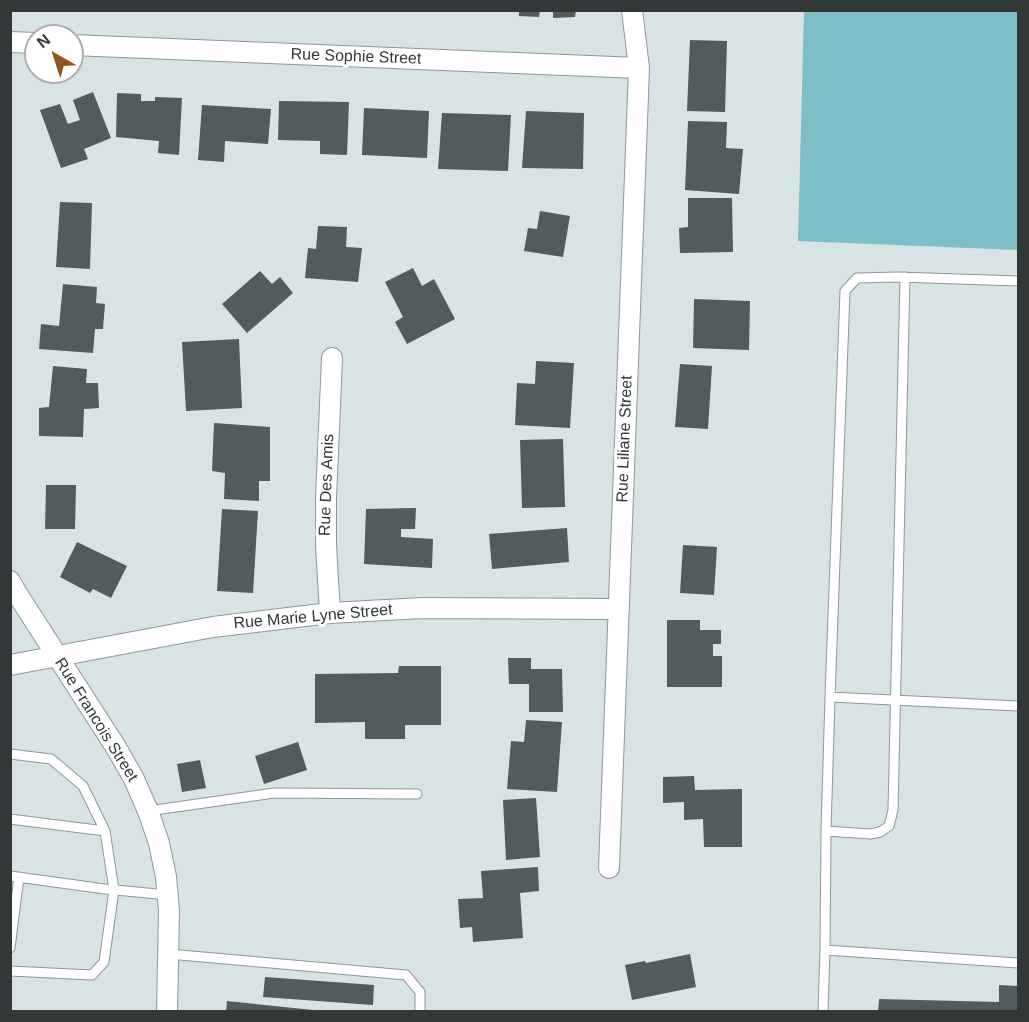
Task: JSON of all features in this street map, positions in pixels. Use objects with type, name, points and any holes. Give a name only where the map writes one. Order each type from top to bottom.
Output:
[{"type":"street","name":"Rue Liliane Street","points":[[609,868],[639,68],[632,10]]},
{"type":"street","name":"Rue Sophie Street","points":[[84,45],[639,68]]},
{"type":"street","name":"Rue Des Amis","points":[[330,613],[326,498],[332,358]]},
{"type":"street","name":"Rue Francois Street","points":[[10,581],[56,657],[117,749],[148,811],[159,843],[168,895],[167,1011]]},
{"type":"street","name":"Rue Marie Lyne Street","points":[[10,665],[213,627],[330,613],[423,608],[619,609]]},
{"type":"lane","points":[[826,831],[870,834],[880,832],[889,826],[893,810],[905,277]]},
{"type":"lane","points":[[823,1011],[830,697],[845,291],[857,278],[905,277],[1018,281]]},
{"type":"lane","points":[[830,697],[1018,706]]},
{"type":"lane","points":[[10,754],[51,759],[83,786],[105,831],[114,890],[104,962],[92,975],[10,971]]},
{"type":"lane","points":[[148,811],[274,793],[417,794]]},
{"type":"lane","points":[[10,819],[105,831]]},
{"type":"lane","points":[[10,948],[15,877],[168,895]]},
{"type":"lane","points":[[825,950],[1018,963]]},
{"type":"lane","points":[[169,954],[406,975],[420,992],[420,1011]]},
{"type":"shaded area","points":[[804,11],[1018,11],[1018,250],[798,241]]},
{"type":"building","points":[[519,10],[540,10],[539,17],[519,16]]},
{"type":"building","points":[[553,10],[576,10],[575,17],[553,18]]},
{"type":"building","points":[[690,40],[727,41],[725,112],[687,111]]},
{"type":"building","points":[[93,92],[111,138],[84,149],[88,159],[61,168],[40,110],[60,104],[68,124],[80,120],[73,100]]},
{"type":"building","points":[[117,93],[141,94],[141,101],[155,101],[155,97],[182,98],[179,155],[158,153],[159,141],[116,137]]},
{"type":"building","points":[[279,101],[349,102],[347,155],[320,154],[320,141],[278,140]]},
{"type":"building","points":[[202,105],[271,109],[268,144],[225,141],[224,162],[198,160]]},
{"type":"building","points":[[364,108],[429,111],[427,158],[362,155]]},
{"type":"building","points":[[526,111],[584,113],[583,169],[522,168]]},
{"type":"building","points":[[442,113],[511,115],[508,171],[438,169]]},
{"type":"building","points":[[688,121],[727,122],[726,148],[743,149],[739,194],[685,190]]},
{"type":"building","points":[[688,198],[732,198],[733,252],[680,253],[679,228],[688,227]]},
{"type":"building","points":[[60,202],[92,203],[90,269],[56,267]]},
{"type":"building","points":[[540,211],[570,216],[563,257],[524,251],[528,228],[537,229]]},
{"type":"building","points":[[318,226],[347,227],[346,247],[362,248],[358,282],[305,278],[308,248],[316,249]]},
{"type":"building","points":[[413,268],[422,286],[434,279],[455,319],[407,344],[395,322],[403,317],[385,282]]},
{"type":"building","points":[[260,271],[272,284],[280,277],[293,293],[247,333],[222,304]]},
{"type":"building","points":[[63,284],[97,287],[96,303],[105,304],[103,329],[95,329],[93,353],[39,349],[41,324],[59,326]]},
{"type":"building","points":[[694,299],[750,301],[749,350],[693,348]]},
{"type":"building","points":[[239,339],[242,408],[186,411],[182,342]]},
{"type":"building","points":[[536,361],[574,363],[570,428],[515,425],[517,383],[535,384]]},
{"type":"building","points":[[680,364],[712,366],[708,429],[675,427]]},
{"type":"building","points":[[53,366],[87,369],[86,383],[98,383],[99,408],[84,409],[83,437],[39,436],[39,408],[49,407]]},
{"type":"building","points":[[214,423],[270,427],[270,481],[259,481],[259,501],[224,499],[225,473],[212,471]]},
{"type":"building","points":[[563,439],[565,507],[522,508],[520,440]]},
{"type":"building","points":[[46,485],[76,485],[75,529],[45,529]]},
{"type":"building","points":[[416,508],[415,529],[401,529],[401,537],[433,539],[432,568],[364,564],[366,509]]},
{"type":"building","points":[[222,509],[258,511],[253,593],[217,591]]},
{"type":"building","points":[[567,528],[569,562],[492,569],[489,534]]},
{"type":"building","points":[[77,542],[127,566],[111,598],[93,589],[90,593],[60,577]]},
{"type":"building","points":[[683,545],[717,547],[714,595],[680,593]]},
{"type":"building","points":[[667,620],[700,620],[700,630],[721,630],[721,644],[713,644],[713,656],[722,656],[722,687],[667,687]]},
{"type":"building","points":[[508,658],[531,658],[531,669],[562,669],[563,712],[529,712],[529,684],[509,684]]},
{"type":"building","points":[[399,666],[441,666],[441,725],[405,725],[405,739],[365,739],[365,722],[315,723],[315,674],[398,673]]},
{"type":"building","points":[[526,720],[562,722],[557,792],[507,789],[511,741],[524,742]]},
{"type":"building","points":[[298,742],[307,770],[264,784],[255,756]]},
{"type":"building","points":[[200,760],[206,788],[182,792],[177,764]]},
{"type":"building","points":[[694,776],[695,790],[742,789],[742,847],[704,847],[703,819],[684,820],[684,802],[663,803],[663,777]]},
{"type":"building","points":[[536,798],[540,857],[506,860],[503,800]]},
{"type":"building","points":[[538,867],[539,891],[520,893],[523,938],[473,942],[472,927],[460,928],[458,899],[483,898],[481,871]]},
{"type":"building","points":[[690,954],[696,987],[632,1000],[625,965]]},
{"type":"building","points":[[265,977],[374,985],[373,1005],[263,997]]},
{"type":"building","points":[[999,985],[1018,986],[1018,1012],[878,1012],[879,999],[999,1002]]},
{"type":"building","points":[[227,1001],[313,1010],[313,1012],[226,1012]]}]
